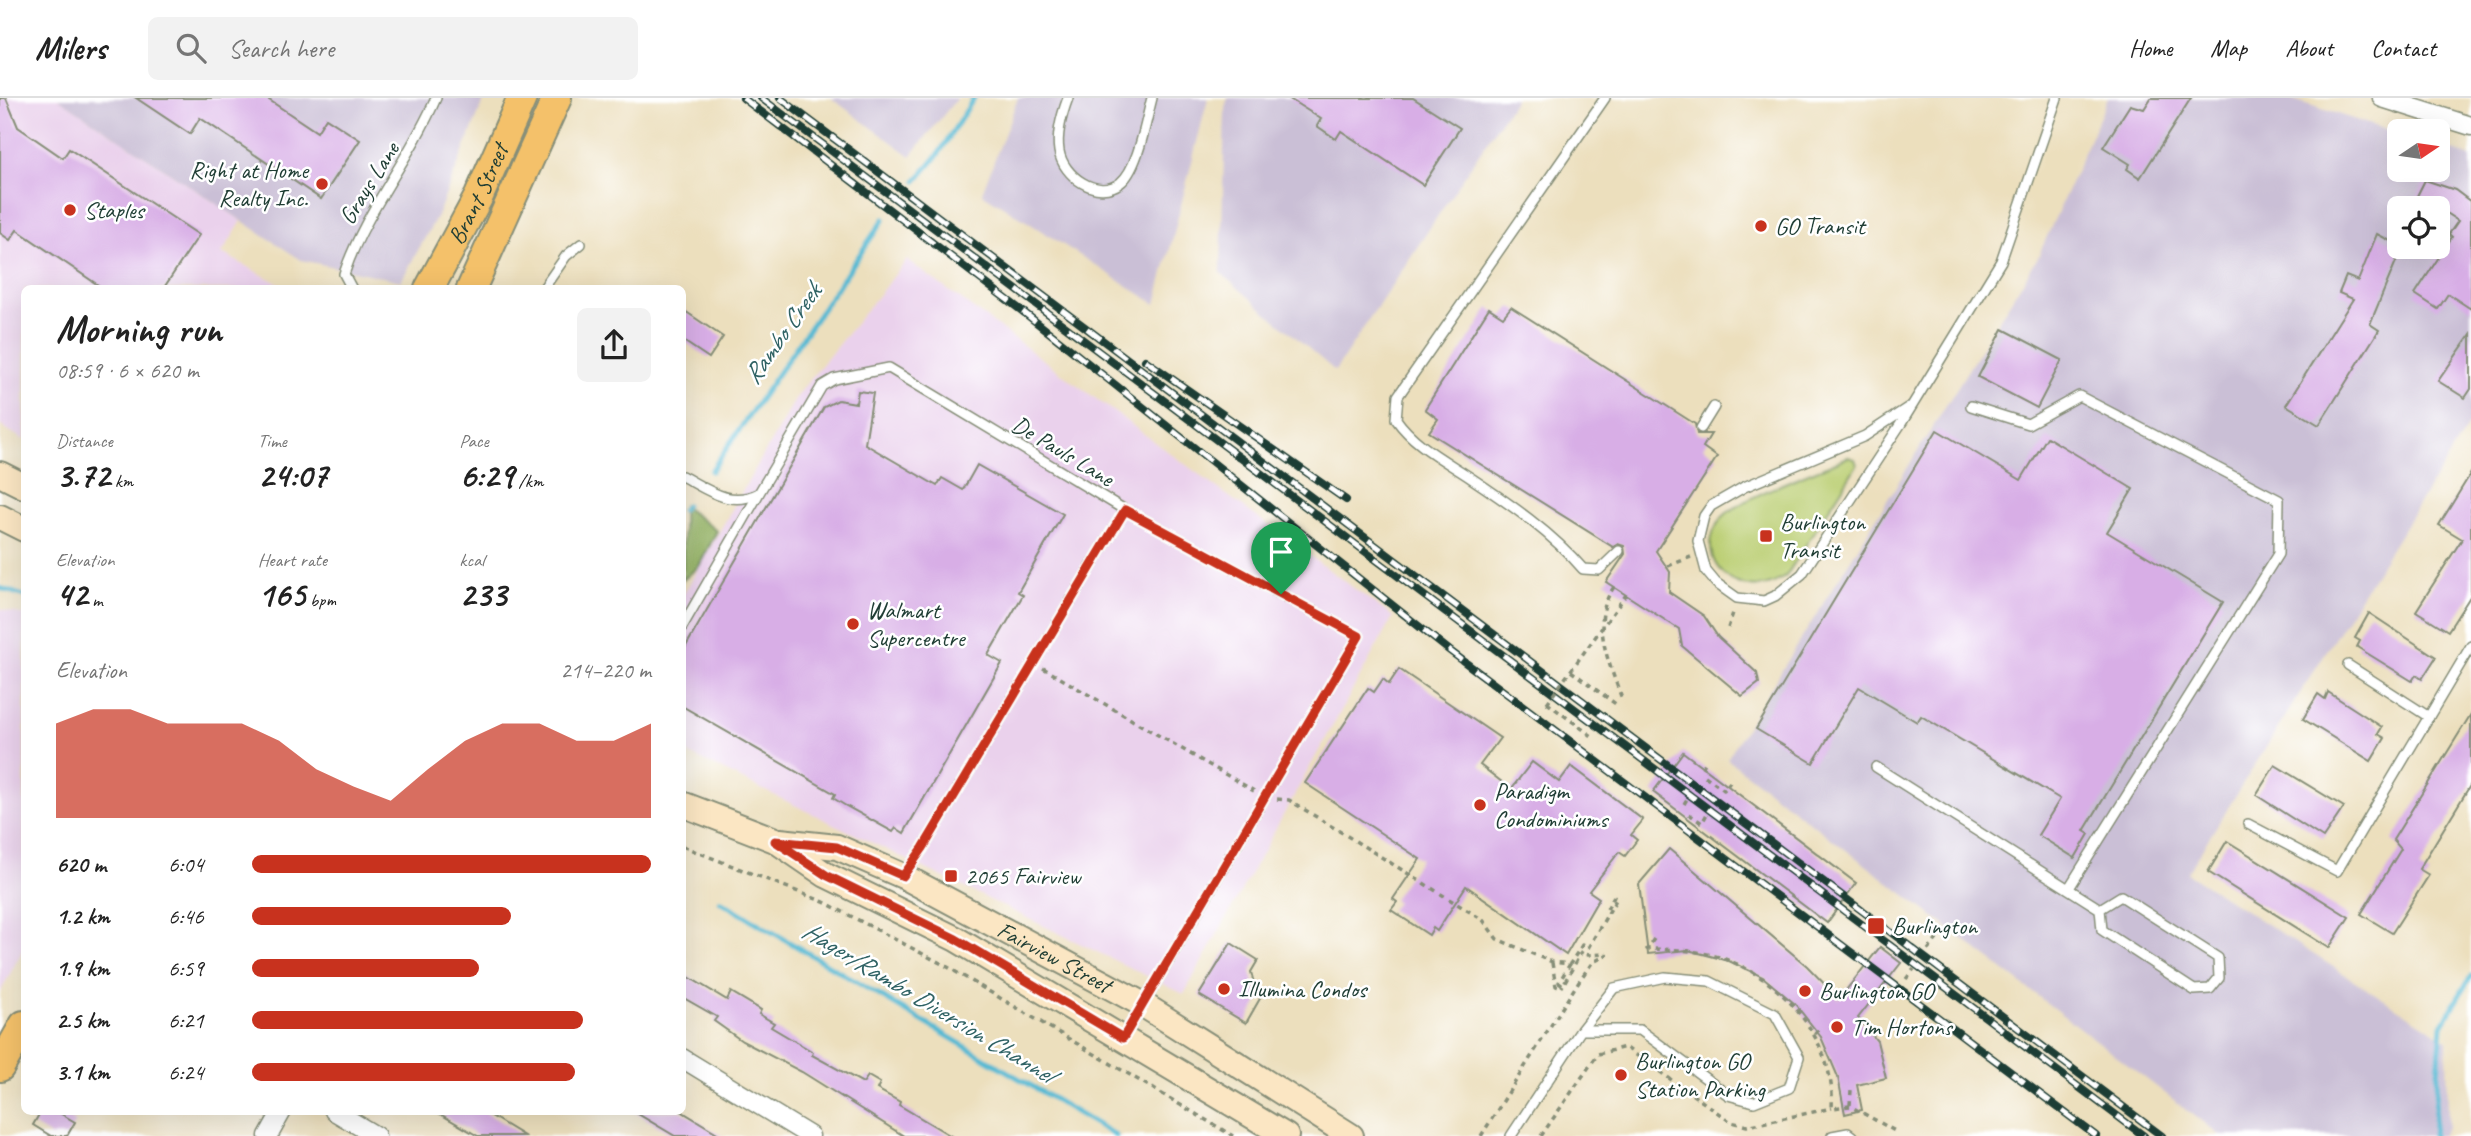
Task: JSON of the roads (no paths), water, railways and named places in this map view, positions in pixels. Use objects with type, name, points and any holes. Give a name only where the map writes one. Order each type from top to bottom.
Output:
[{"type":"main road","name":"Brant Street","points":[[431,285],[479,196],[523,98]]},
{"type":"main road","name":"Brant Street","points":[[473,285],[557,98]]},
{"type":"main road","points":[[0,474],[21,484]]},
{"type":"main road","points":[[0,517],[21,528]]},
{"type":"main road","name":"Fairview Street","points":[[686,806],[775,841],[826,875],[956,939],[1286,1136]]},
{"type":"main road","name":"Fairview Street","points":[[775,841],[837,847],[903,876],[1142,1004],[1351,1136]]},
{"type":"main road","points":[[0,1067],[21,1030]]},
{"type":"street","points":[[2382,98],[2471,126]]},
{"type":"street","points":[[686,1060],[810,1136]]},
{"type":"street","points":[[268,1136],[280,1115]]},
{"type":"street","points":[[341,1115],[376,1136]]},
{"type":"lane","name":"Grays Lane","points":[[350,285],[344,274],[354,244],[420,136],[436,98]]},
{"type":"lane","points":[[1068,98],[1058,133],[1059,153],[1068,172],[1093,189],[1106,190],[1121,183],[1134,161],[1152,98]]},
{"type":"lane","points":[[1605,98],[1398,396],[1396,419],[1408,436],[1497,495],[1569,553],[1583,569],[1599,570],[1619,551]]},
{"type":"lane","points":[[1909,407],[1865,436],[1734,492],[1711,506],[1700,529],[1700,553],[1706,571],[1716,583],[1737,598],[1765,601],[1802,574],[1867,477],[2001,261],[2057,98]]},
{"type":"lane","points":[[546,285],[566,256],[581,244]]},
{"type":"lane","name":"De Pauls Lane","points":[[686,620],[822,386],[834,379],[889,368],[1125,510],[923,848],[903,876]]},
{"type":"lane","points":[[1971,406],[2028,424],[2079,396],[2279,500],[2278,554],[2069,888]]},
{"type":"lane","points":[[1700,428],[1714,407]]},
{"type":"lane","points":[[686,478],[728,499],[749,498],[759,493]]},
{"type":"lane","points":[[1123,1038],[1359,636],[1125,510]]},
{"type":"lane","points":[[2248,824],[2337,871],[2471,646]]},
{"type":"lane","points":[[2348,664],[2429,717]]},
{"type":"lane","points":[[1876,767],[2100,909]]},
{"type":"lane","points":[[2121,896],[2218,958],[2219,978],[2210,989],[2194,990],[2102,930],[2100,909],[2121,896]]},
{"type":"lane","points":[[1511,1136],[1581,1030],[1615,988],[1665,977],[1709,981],[1775,1014],[1799,1057],[1789,1088],[1754,1102],[1728,1095],[1640,1030],[1581,1030]]},
{"type":"lane","points":[[1832,1136],[1848,1133],[1853,1136]]},
{"type":"waterway","name":"Rambo Creek","points":[[916,181],[938,155],[974,98]]},
{"type":"waterway","name":"Rambo Creek","points":[[711,471],[884,219]]},
{"type":"waterway","name":"Hager/Rambo Diversion Channel","points":[[0,588],[21,595]]},
{"type":"waterway","name":"Hager/Rambo Diversion Channel","points":[[720,901],[1116,1136]]},
{"type":"waterway","points":[[2433,1136],[2442,1025],[2471,976]]},
{"type":"railway","points":[[743,98],[1026,314],[1450,651],[2096,1136]]},
{"type":"railway","points":[[761,98],[2144,1136]]},
{"type":"railway","points":[[780,98],[2162,1136]]},
{"type":"railway","points":[[1145,360],[1346,500]]},
{"type":"place","name":"Right at Home Realty Inc.","points":[[322,184]]},
{"type":"place","name":"Staples","points":[[70,210]]},
{"type":"place","name":"GO Transit","points":[[1761,226]]},
{"type":"place","name":"Burlington Transit","points":[[1766,536]]},
{"type":"place","name":"Walmart Supercentre","points":[[853,624]]},
{"type":"place","name":"Paradigm Condominiums","points":[[1480,805]]},
{"type":"place","name":"2065 Fairview","points":[[951,876]]},
{"type":"place","name":"Burlington","points":[[1876,926]]},
{"type":"place","name":"Illumina Condos","points":[[1224,989]]},
{"type":"place","name":"Burlington GO","points":[[1805,991]]},
{"type":"place","name":"Tim Hortons","points":[[1837,1027]]},
{"type":"place","name":"Burlington GO Station Parking","points":[[1621,1075]]}]
